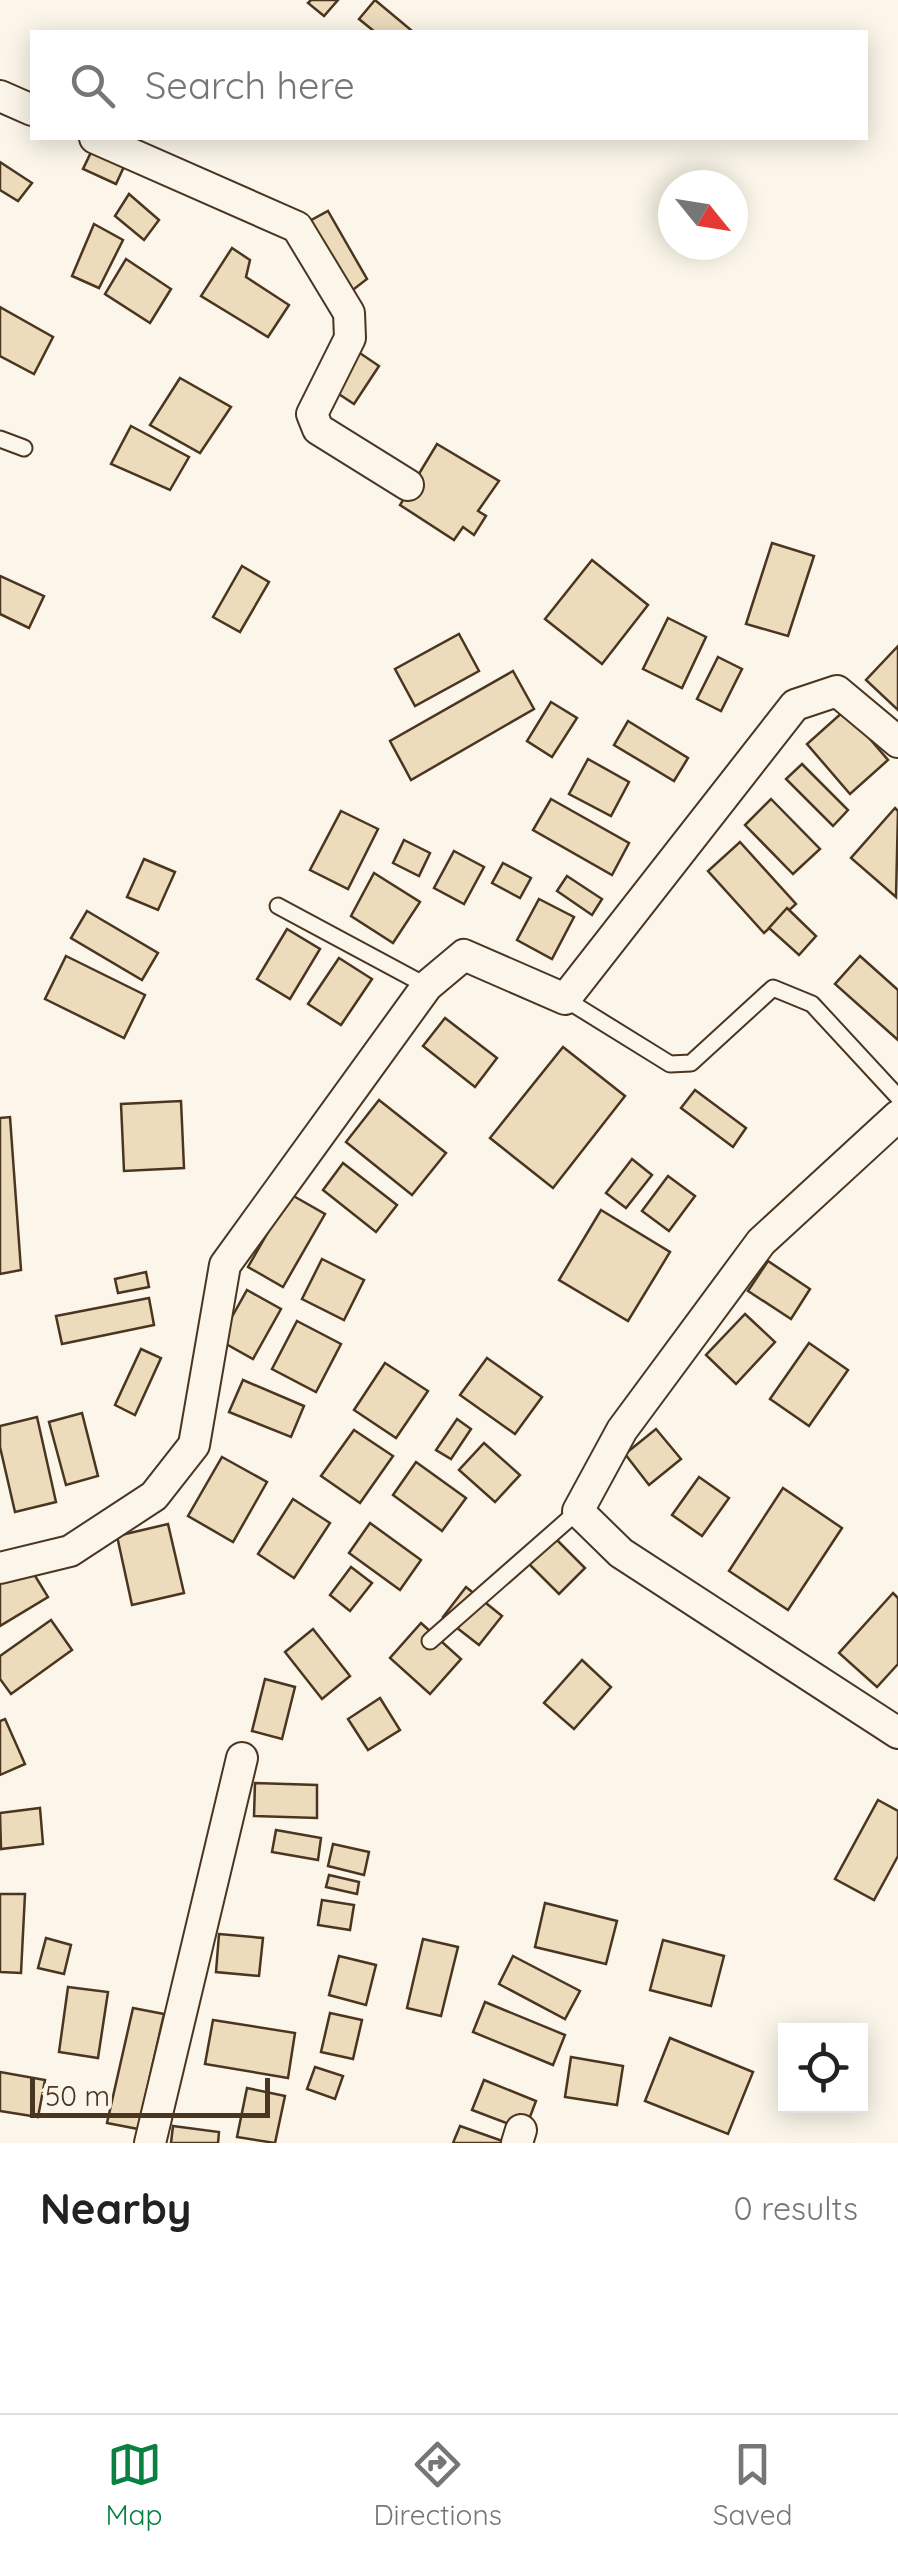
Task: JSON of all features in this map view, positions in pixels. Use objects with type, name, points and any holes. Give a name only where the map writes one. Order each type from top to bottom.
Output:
[{"type":"street","points":[[0,96],[30,109]]},
{"type":"street","points":[[100,140],[297,227],[349,312],[350,338],[312,414],[318,429],[408,485]]},
{"type":"street","points":[[0,1568],[70,1551],[154,1496],[194,1445],[226,1265],[427,986],[464,955],[565,999],[795,705],[837,691],[898,742]]},
{"type":"street","points":[[898,1116],[761,1242],[622,1430],[578,1511],[621,1553],[898,1732]]},
{"type":"street","points":[[150,2143],[242,1758]]},
{"type":"lane","points":[[0,438],[24,448]]},
{"type":"lane","points":[[278,906],[427,986]]},
{"type":"lane","points":[[565,999],[670,1064],[691,1063],[773,988],[812,1004],[898,1097]]},
{"type":"lane","points":[[430,1640],[578,1511]]},
{"type":"building","points":[[338,0],[324,16],[308,3]]},
{"type":"building","points":[[375,0],[411,30],[373,30],[359,19]]},
{"type":"building","points":[[95,144],[127,160],[116,184],[83,169]]},
{"type":"building","points":[[0,162],[32,183],[18,201],[0,190]]},
{"type":"building","points":[[129,194],[159,220],[144,240],[115,216]]},
{"type":"building","points":[[328,211],[367,279],[345,296],[304,224]]},
{"type":"building","points":[[94,224],[123,240],[99,288],[72,276]]},
{"type":"building","points":[[232,248],[250,260],[246,277],[289,305],[268,337],[201,296]]},
{"type":"building","points":[[126,259],[171,289],[150,323],[105,294]]},
{"type":"building","points":[[0,307],[53,337],[34,374],[0,356]]},
{"type":"building","points":[[351,347],[379,366],[354,404],[325,385]]},
{"type":"building","points":[[180,378],[231,407],[200,453],[150,425]]},
{"type":"building","points":[[131,426],[189,457],[170,490],[111,464]]},
{"type":"building","points":[[437,444],[499,481],[478,511],[486,516],[474,535],[463,527],[454,540],[400,505]]},
{"type":"building","points":[[772,543],[814,556],[788,636],[746,624]]},
{"type":"building","points":[[592,560],[648,605],[602,664],[545,619]]},
{"type":"building","points":[[242,566],[269,582],[240,632],[213,617]]},
{"type":"building","points":[[0,576],[44,596],[29,628],[0,614]]},
{"type":"building","points":[[668,618],[706,637],[682,688],[643,669]]},
{"type":"building","points":[[459,634],[479,671],[415,706],[395,669]]},
{"type":"building","points":[[898,646],[898,710],[866,680]]},
{"type":"building","points":[[718,657],[742,669],[721,711],[697,699]]},
{"type":"building","points":[[513,671],[534,709],[411,780],[390,741]]},
{"type":"building","points":[[551,702],[577,718],[552,757],[527,741]]},
{"type":"building","points":[[845,710],[888,760],[850,794],[807,744]]},
{"type":"building","points":[[628,721],[688,758],[674,781],[614,745]]},
{"type":"building","points":[[588,759],[629,782],[611,816],[569,794]]},
{"type":"building","points":[[802,764],[848,810],[833,826],[786,779]]},
{"type":"building","points":[[551,799],[629,843],[612,875],[533,830]]},
{"type":"building","points":[[771,799],[820,849],[793,874],[745,825]]},
{"type":"building","points":[[895,808],[898,811],[896,897],[851,858]]},
{"type":"building","points":[[341,811],[378,829],[348,889],[310,870]]},
{"type":"building","points":[[404,840],[430,853],[419,876],[393,863]]},
{"type":"building","points":[[740,842],[796,904],[764,933],[708,871]]},
{"type":"building","points":[[454,851],[484,867],[464,904],[434,888]]},
{"type":"building","points":[[144,859],[175,872],[158,910],[127,897]]},
{"type":"building","points":[[503,863],[531,878],[520,898],[492,883]]},
{"type":"building","points":[[374,873],[420,902],[393,943],[351,916]]},
{"type":"building","points":[[567,876],[602,899],[592,915],[557,891]]},
{"type":"building","points":[[539,899],[574,917],[552,959],[517,940]]},
{"type":"building","points":[[787,908],[816,936],[799,955],[769,928]]},
{"type":"building","points":[[87,911],[158,953],[142,980],[71,938]]},
{"type":"building","points":[[287,929],[320,949],[290,999],[257,979]]},
{"type":"building","points":[[66,956],[145,995],[124,1038],[45,999]]},
{"type":"building","points":[[860,956],[898,990],[898,1040],[835,984]]},
{"type":"building","points":[[339,958],[372,979],[341,1025],[308,1004]]},
{"type":"building","points":[[445,1018],[497,1058],[475,1087],[423,1046]]},
{"type":"building","points":[[563,1047],[625,1096],[553,1188],[490,1138]]},
{"type":"building","points":[[695,1090],[746,1128],[733,1147],[681,1108]]},
{"type":"building","points":[[379,1100],[446,1153],[412,1195],[346,1142]]},
{"type":"building","points":[[181,1101],[184,1168],[124,1171],[121,1104]]},
{"type":"building","points":[[10,1117],[21,1270],[0,1274],[0,1118]]},
{"type":"building","points":[[632,1159],[652,1175],[626,1208],[606,1193]]},
{"type":"building","points":[[343,1163],[397,1205],[376,1232],[323,1190]]},
{"type":"building","points":[[668,1176],[695,1196],[669,1231],[642,1211]]},
{"type":"building","points":[[290,1194],[325,1214],[283,1287],[248,1267]]},
{"type":"building","points":[[601,1210],[670,1252],[628,1321],[559,1280]]},
{"type":"building","points":[[322,1259],[364,1280],[344,1320],[302,1299]]},
{"type":"building","points":[[768,1261],[810,1289],[791,1319],[748,1291]]},
{"type":"building","points":[[146,1272],[149,1287],[118,1293],[115,1279]]},
{"type":"building","points":[[247,1290],[281,1309],[253,1359],[219,1340]]},
{"type":"building","points":[[149,1298],[154,1325],[62,1344],[56,1316]]},
{"type":"building","points":[[745,1314],[775,1342],[736,1384],[706,1355]]},
{"type":"building","points":[[297,1321],[341,1344],[316,1392],[272,1369]]},
{"type":"building","points":[[809,1343],[848,1370],[809,1426],[770,1399]]},
{"type":"building","points":[[141,1349],[161,1358],[135,1415],[115,1405]]},
{"type":"building","points":[[487,1358],[542,1397],[515,1434],[460,1395]]},
{"type":"building","points":[[385,1363],[428,1391],[396,1438],[354,1410]]},
{"type":"building","points":[[243,1380],[304,1406],[291,1437],[229,1412]]},
{"type":"building","points":[[82,1413],[98,1476],[66,1485],[49,1422]]},
{"type":"building","points":[[37,1417],[56,1502],[15,1512],[0,1447],[0,1426]]},
{"type":"building","points":[[457,1419],[471,1429],[451,1459],[436,1450]]},
{"type":"building","points":[[656,1429],[681,1459],[649,1485],[625,1454]]},
{"type":"building","points":[[354,1430],[393,1456],[360,1503],[321,1476]]},
{"type":"building","points":[[484,1443],[520,1475],[495,1502],[459,1470]]},
{"type":"building","points":[[222,1457],[267,1482],[233,1542],[188,1516]]},
{"type":"building","points":[[416,1462],[466,1498],[442,1531],[393,1495]]},
{"type":"building","points":[[699,1477],[729,1498],[702,1536],[672,1515]]},
{"type":"building","points":[[783,1488],[842,1528],[788,1610],[729,1571]]},
{"type":"building","points":[[293,1499],[330,1523],[294,1578],[258,1554]]},
{"type":"building","points":[[370,1523],[421,1560],[400,1590],[349,1553]]},
{"type":"building","points":[[168,1524],[184,1593],[132,1605],[117,1536]]},
{"type":"building","points":[[547,1530],[585,1568],[559,1594],[521,1556]]},
{"type":"building","points":[[26,1561],[48,1597],[0,1626],[0,1577]]},
{"type":"building","points":[[351,1567],[372,1583],[350,1611],[330,1595]]},
{"type":"building","points":[[466,1587],[502,1616],[479,1645],[443,1617]]},
{"type":"building","points":[[893,1593],[898,1598],[898,1664],[877,1687],[839,1653]]},
{"type":"building","points":[[51,1620],[72,1650],[11,1694],[0,1679],[0,1656]]},
{"type":"building","points":[[421,1623],[461,1659],[430,1694],[390,1658]]},
{"type":"building","points":[[313,1629],[350,1676],[322,1699],[285,1652]]},
{"type":"building","points":[[582,1660],[611,1687],[574,1729],[544,1703]]},
{"type":"building","points":[[265,1679],[295,1687],[282,1739],[252,1731]]},
{"type":"building","points":[[380,1698],[400,1730],[368,1750],[348,1719]]},
{"type":"building","points":[[5,1719],[25,1764],[0,1775],[0,1721]]},
{"type":"building","points":[[255,1783],[317,1785],[317,1818],[254,1816]]},
{"type":"building","points":[[878,1800],[898,1811],[898,1856],[874,1900],[835,1879]]},
{"type":"building","points":[[40,1808],[43,1844],[1,1849],[0,1813]]},
{"type":"building","points":[[276,1830],[321,1838],[318,1860],[272,1852]]},
{"type":"building","points":[[333,1844],[369,1852],[364,1875],[328,1866]]},
{"type":"building","points":[[329,1875],[359,1882],[357,1894],[326,1887]]},
{"type":"building","points":[[0,1894],[25,1894],[21,1973],[0,1972]]},
{"type":"building","points":[[322,1900],[354,1905],[350,1930],[318,1925]]},
{"type":"building","points":[[545,1903],[617,1921],[606,1964],[535,1947]]},
{"type":"building","points":[[219,1934],[263,1938],[259,1976],[216,1972]]},
{"type":"building","points":[[46,1938],[71,1945],[64,1974],[38,1968]]},
{"type":"building","points":[[423,1939],[458,1947],[441,2016],[407,2008]]},
{"type":"building","points":[[663,1940],[724,1956],[711,2006],[650,1990]]},
{"type":"building","points":[[339,1956],[376,1965],[366,2005],[329,1995]]},
{"type":"building","points":[[513,1956],[580,1991],[565,2019],[499,1984]]},
{"type":"building","points":[[68,1987],[108,1992],[98,2058],[59,2052]]},
{"type":"building","points":[[485,2002],[565,2035],[553,2065],[473,2032]]},
{"type":"building","points":[[133,2008],[164,2014],[138,2129],[107,2123]]},
{"type":"building","points":[[330,2013],[362,2020],[353,2059],[321,2052]]},
{"type":"building","points":[[213,2020],[295,2033],[288,2078],[205,2064]]},
{"type":"building","points":[[670,2038],[753,2072],[728,2134],[645,2101]]},
{"type":"building","points":[[571,2057],[623,2066],[617,2105],[565,2097]]},
{"type":"building","points":[[315,2067],[343,2076],[335,2099],[307,2089]]},
{"type":"building","points":[[0,2072],[45,2080],[38,2117],[0,2111]]},
{"type":"building","points":[[484,2080],[536,2101],[525,2130],[472,2110]]},
{"type":"building","points":[[247,2088],[285,2096],[275,2143],[237,2137]]},
{"type":"building","points":[[173,2126],[219,2132],[218,2143],[171,2143]]},
{"type":"building","points":[[460,2126],[508,2143],[453,2143]]}]
